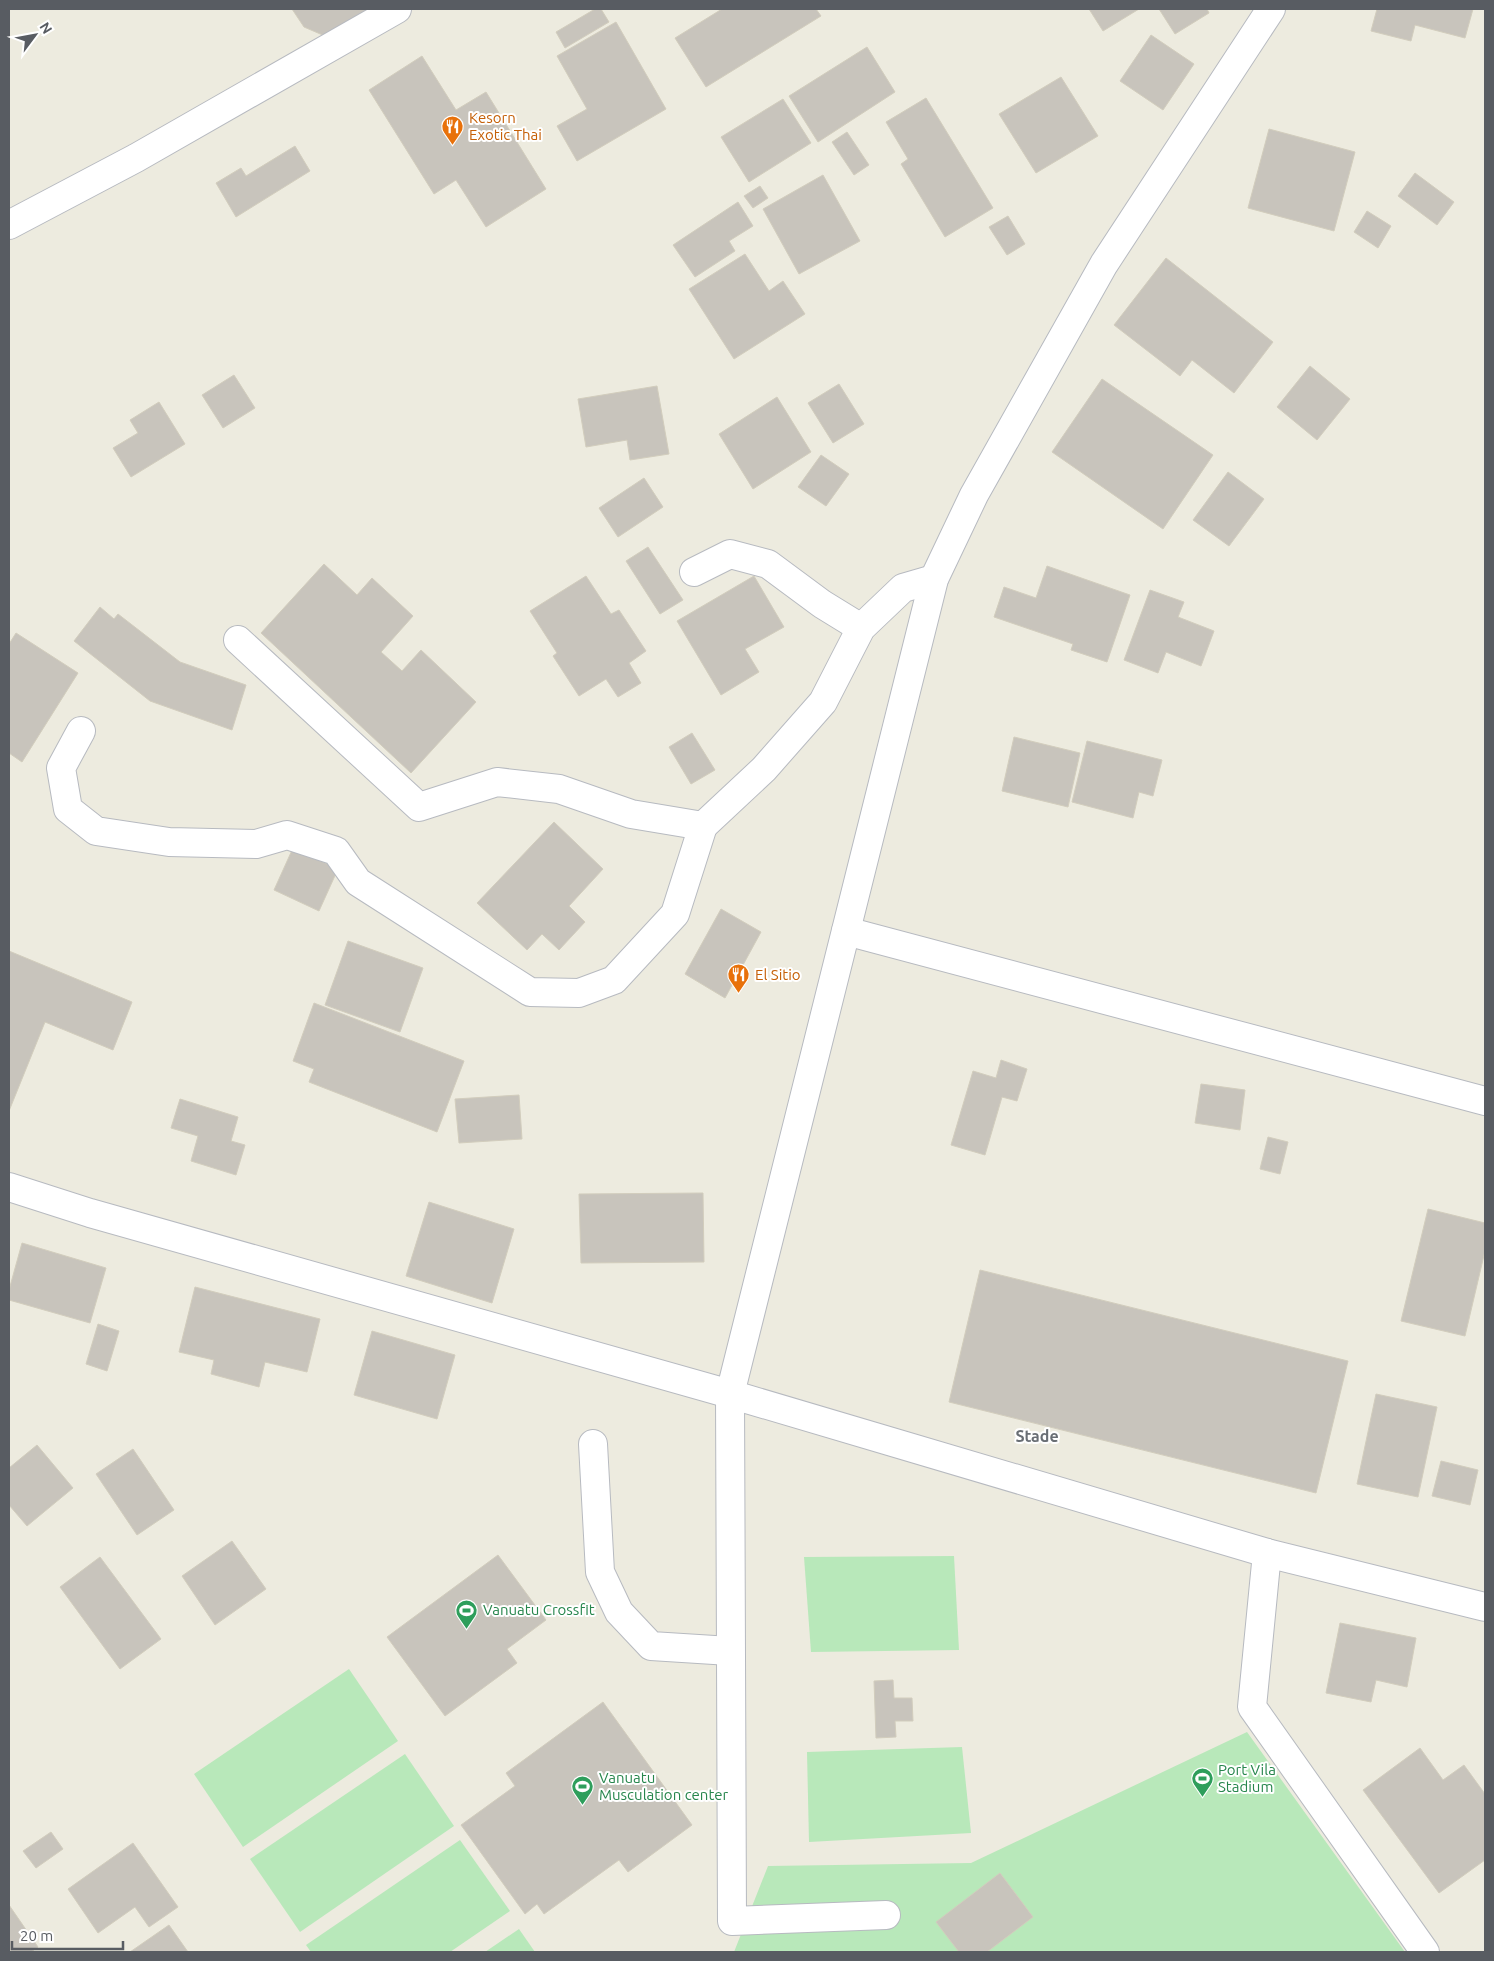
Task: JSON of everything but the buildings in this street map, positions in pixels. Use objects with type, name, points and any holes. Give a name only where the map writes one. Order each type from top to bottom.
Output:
[{"type":"street","points":[[9,225],[136,158],[397,9]]},
{"type":"street","points":[[886,1915],[732,1921],[730,1394],[934,579],[974,495],[1104,264],[1272,9]]},
{"type":"street","points":[[694,572],[730,554],[768,564],[822,604],[861,628]]},
{"type":"street","points":[[81,731],[61,768],[68,809],[96,831],[179,842],[256,844],[287,835],[336,851],[358,882],[530,992],[579,993],[614,980],[675,914],[703,826],[764,769],[823,702],[861,628],[903,588],[934,579]]},
{"type":"street","points":[[238,640],[419,806],[497,782],[560,789],[631,814],[703,826]]},
{"type":"street","points":[[846,931],[1485,1101]]},
{"type":"street","points":[[9,1187],[100,1216],[730,1394],[1267,1553],[1485,1607]]},
{"type":"street","points":[[593,1444],[600,1572],[619,1612],[651,1646],[730,1651]]},
{"type":"street","points":[[1267,1553],[1252,1707],[1425,1952]]},
{"type":"green space","points":[[954,1556],[959,1650],[811,1652],[804,1557]]},
{"type":"green space","points":[[349,1669],[398,1741],[243,1847],[194,1774]]},
{"type":"green space","name":"Port Vila Stadium","points":[[1247,1732],[1405,1952],[734,1952],[768,1866],[971,1863]]},
{"type":"green space","points":[[962,1747],[971,1833],[809,1842],[807,1752]]},
{"type":"green space","points":[[405,1754],[454,1826],[300,1932],[250,1859]]},
{"type":"green space","points":[[460,1840],[510,1911],[450,1952],[311,1952],[306,1945]]},
{"type":"green space","points":[[519,1929],[535,1952],[485,1952]]},
{"type":"place","name":"Kesorn Exotic Thai","points":[[453,146]]},
{"type":"place","name":"El Sitio","points":[[739,994]]},
{"type":"place","name":"Vanuatu Crossfit","points":[[467,1629]]},
{"type":"place","name":"Port Vila Stadium","points":[[1202,1798]]},
{"type":"place","name":"Vanuatu Musculation center","points":[[583,1806]]},
{"type":"district","name":"Stade","points":[[1037,1436]]}]
